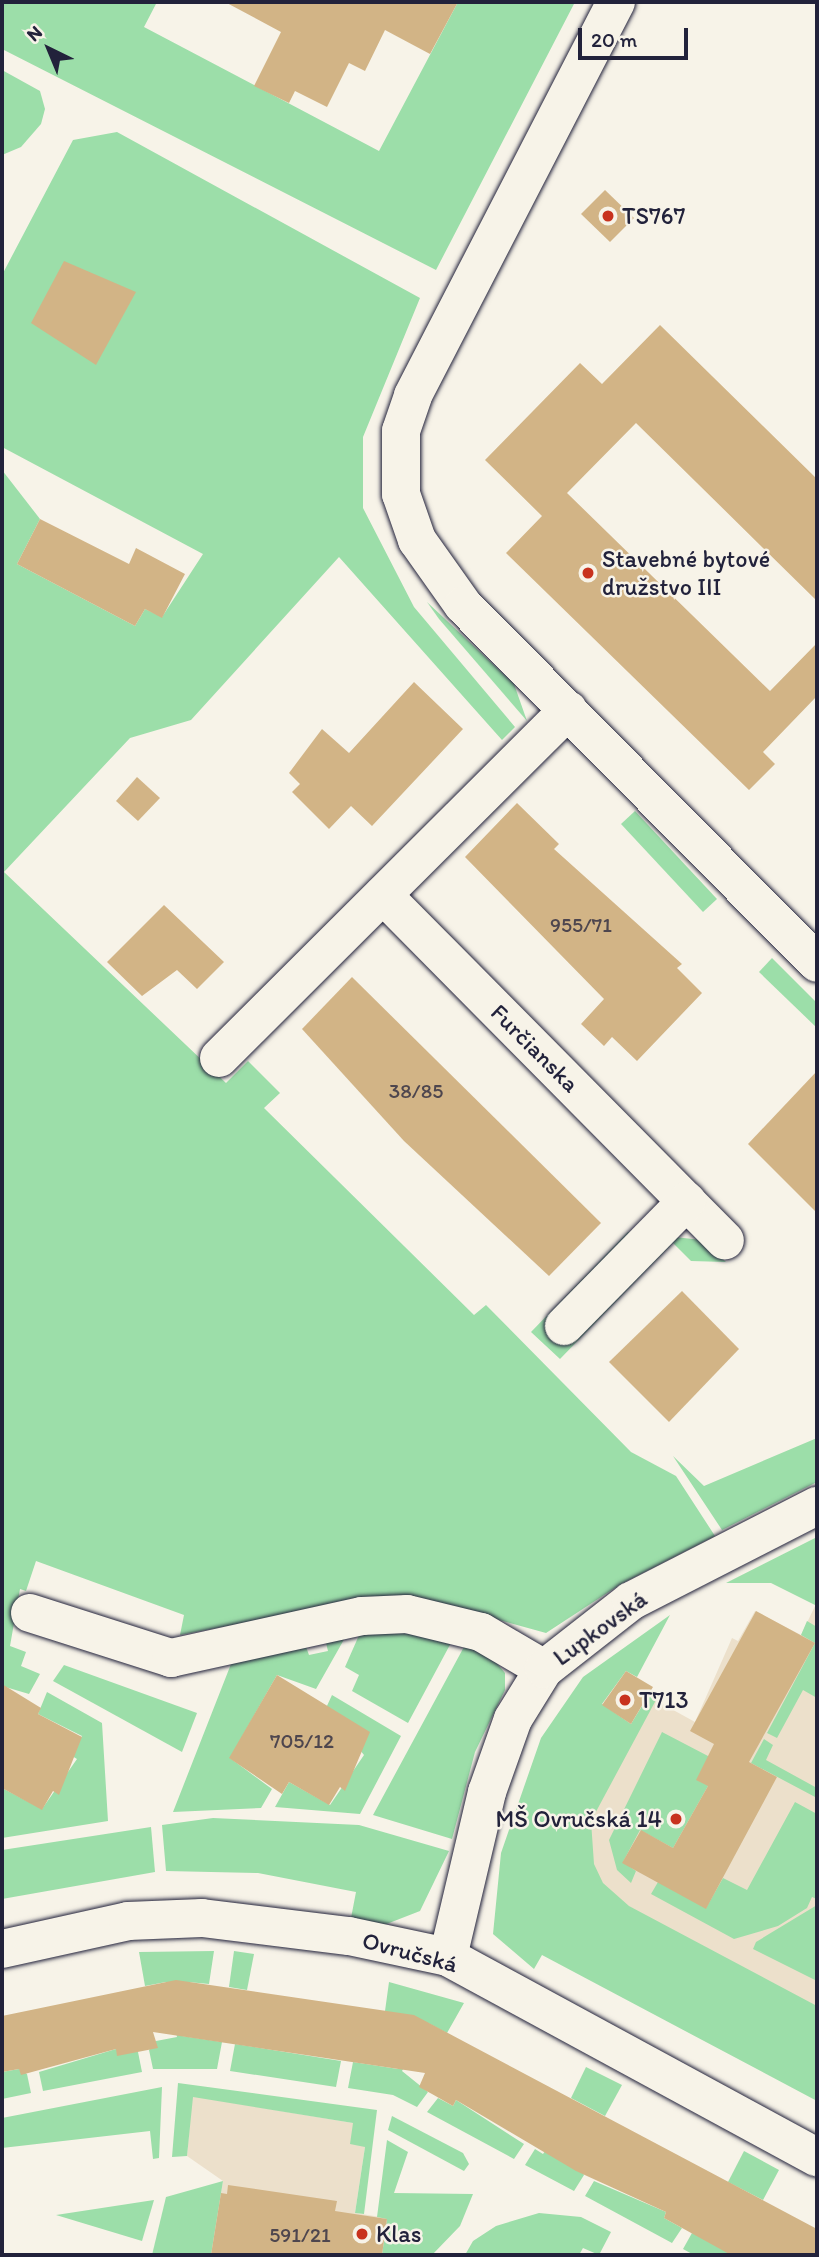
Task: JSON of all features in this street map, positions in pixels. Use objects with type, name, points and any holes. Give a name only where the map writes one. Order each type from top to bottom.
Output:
[{"type":"street","points":[[616,2],[413,396],[401,431],[398,468],[407,517],[430,564],[568,710],[817,963]]},
{"type":"street","points":[[219,1058],[568,710]]},
{"type":"street","name":"Furčianska","points":[[383,895],[724,1240]]},
{"type":"street","points":[[564,1326],[687,1201]]},
{"type":"street","name":"Lupkovská","points":[[448,1957],[487,1792],[513,1719],[544,1669],[631,1601],[817,1506]]},
{"type":"street","points":[[30,1613],[171,1658],[362,1616],[407,1614],[481,1632],[544,1669]]},
{"type":"street","name":"Ovručská","points":[[2,1949],[128,1921],[202,1918],[349,1936],[448,1957],[817,2157]]},
{"type":"shaded area","name":"MŠ Ovručská 14","points":[[817,1602],[817,2091],[549,1947],[603,1773],[648,1696],[695,1722],[732,1638],[738,1641],[755,1611],[801,1635]]},
{"type":"shaded area","points":[[192,2096],[353,2123],[365,2147],[355,2213],[387,2218],[382,2255],[211,2255],[223,2181],[187,2156]]},
{"type":"green space","points":[[2,2],[157,2],[144,27],[379,151],[458,2],[575,2],[436,270],[2,49]]},
{"type":"green space","points":[[2,70],[40,91],[45,109],[41,124],[21,147],[2,155]]},
{"type":"green space","points":[[117,132],[420,298],[363,437],[363,508],[414,607],[515,727],[502,740],[339,557],[191,720],[130,738],[4,872],[226,1083],[248,1061],[280,1093],[264,1108],[474,1315],[486,1305],[631,1452],[676,1476],[715,1536],[621,1584],[546,1633],[467,1611],[373,1598],[180,1635],[184,1615],[36,1561],[26,1591],[20,1589],[10,1646],[26,1652],[21,1666],[40,1674],[29,1694],[2,1686],[2,470],[40,519],[17,564],[135,626],[145,609],[162,617],[203,554],[2,447],[2,275],[73,140]]},
{"type":"green space","points":[[427,602],[514,684],[527,721],[439,619]]},
{"type":"green space","points":[[635,811],[717,899],[703,912],[621,824]]},
{"type":"green space","points":[[772,958],[817,1003],[817,1028],[759,972]]},
{"type":"green space","points":[[628,1232],[702,1240],[726,1262],[691,1261],[673,1243],[560,1359],[531,1332]]},
{"type":"green space","points":[[817,1438],[817,1482],[722,1530],[673,1456],[704,1486]]},
{"type":"green space","points":[[817,1537],[817,1606],[771,1583],[726,1583]]},
{"type":"green space","points":[[670,1615],[637,1677],[626,1671],[602,1704],[631,1724],[648,1696],[656,1700],[591,1821],[594,1864],[603,1883],[629,1906],[817,2006],[817,2101],[542,1955],[534,1969],[493,1934],[501,1853],[541,1738],[583,1677]]},
{"type":"green space","points":[[807,1621],[817,1627],[817,1698],[803,1690],[777,1738],[767,1733],[815,1643],[801,1635]]},
{"type":"green space","points":[[379,1629],[452,1641],[408,1723],[352,1691],[359,1675],[345,1667],[360,1633]]},
{"type":"green space","points":[[346,1636],[316,1689],[277,1675],[230,1758],[272,1789],[261,1808],[173,1812],[231,1664],[305,1644],[309,1655],[328,1651],[325,1639]]},
{"type":"green space","points":[[465,1645],[489,1654],[505,1673],[505,1690],[475,1752],[452,1839],[373,1815]]},
{"type":"green space","points":[[64,1665],[197,1713],[182,1752],[53,1681]]},
{"type":"green space","points":[[47,1692],[102,1723],[108,1821],[2,1838],[2,1788],[42,1809],[77,1759],[72,1756],[82,1736],[38,1714]]},
{"type":"green space","points":[[332,1695],[401,1736],[360,1814],[275,1807],[289,1782],[330,1805],[364,1755],[326,1708]]},
{"type":"green space","points":[[662,1732],[708,1756],[708,1786],[673,1848],[640,1830],[623,1862],[636,1871],[631,1883],[617,1870],[609,1840]]},
{"type":"green space","points":[[764,1739],[773,1745],[766,1760],[817,1788],[817,1798],[751,1763]]},
{"type":"green space","points":[[795,1802],[817,1814],[817,1899],[812,1897],[807,1908],[778,1926],[734,1939],[651,1894],[658,1882],[706,1908],[723,1878],[747,1890]]},
{"type":"green space","points":[[213,1818],[359,1825],[449,1851],[420,1911],[384,1925],[351,1918],[356,1892],[258,1873],[166,1871],[162,1825]]},
{"type":"green space","points":[[151,1827],[155,1872],[2,1899],[2,1850]]},
{"type":"green space","points":[[817,1905],[817,1981],[753,1949],[756,1942]]},
{"type":"green space","points":[[214,1951],[209,1984],[188,1982],[182,2036],[222,2042],[217,2069],[153,2069],[149,2050],[156,2041],[177,2037],[166,1982],[145,1986],[139,1952]]},
{"type":"green space","points":[[234,1951],[254,1954],[247,1990],[229,1987]]},
{"type":"green space","points":[[389,1982],[464,2003],[447,2033],[428,2023],[402,2071],[428,2092],[417,2107],[393,2095],[348,2088],[353,2062],[398,2069],[385,2011]]},
{"type":"green space","points":[[235,2044],[341,2061],[336,2087],[230,2071]]},
{"type":"green space","points":[[116,2049],[138,2052],[142,2072],[43,2091],[39,2072]]},
{"type":"green space","points":[[586,2067],[622,2085],[605,2116],[571,2098]]},
{"type":"green space","points":[[19,2069],[27,2074],[31,2093],[2,2099],[2,2072]]},
{"type":"green space","points":[[178,2083],[377,2110],[364,2214],[355,2213],[365,2147],[350,2144],[353,2123],[193,2097],[187,2156],[172,2157]]},
{"type":"green space","points":[[162,2087],[159,2158],[153,2159],[150,2131],[2,2148],[2,2118]]},
{"type":"green space","points":[[438,2098],[453,2106],[456,2100],[524,2144],[514,2159],[427,2112]]},
{"type":"green space","points":[[392,2116],[463,2153],[469,2164],[464,2171],[388,2130]]},
{"type":"green space","points":[[387,2140],[408,2152],[394,2193],[473,2194],[460,2226],[432,2255],[382,2255],[387,2219],[377,2217]]},
{"type":"green space","points":[[547,2148],[579,2165],[584,2175],[574,2191],[525,2165],[535,2149],[543,2154]]},
{"type":"green space","points":[[744,2151],[779,2170],[763,2200],[728,2182]]},
{"type":"green space","points":[[223,2181],[211,2255],[152,2255],[166,2197]]},
{"type":"green space","points":[[594,2181],[666,2212],[664,2218],[682,2228],[672,2243],[585,2196]]},
{"type":"green space","points":[[154,2200],[142,2241],[56,2215]]},
{"type":"green space","points":[[539,2213],[581,2217],[611,2232],[599,2255],[583,2248],[579,2255],[465,2255],[473,2241],[496,2226]]},
{"type":"green space","points":[[692,2233],[737,2250],[734,2255],[694,2255],[683,2249]]},
{"type":"building","points":[[225,2],[458,2],[430,54],[385,30],[365,71],[349,63],[327,107],[295,91],[289,103],[254,86],[281,32]]},
{"type":"building","name":"TS767","points":[[605,190],[634,218],[610,242],[581,214]]},
{"type":"building","points":[[64,261],[136,292],[96,365],[31,323]]},
{"type":"building","name":"Stavebné bytové družstvo III","points":[[660,325],[817,479],[817,601],[636,423],[567,493],[770,691],[817,643],[817,696],[763,752],[775,764],[749,790],[506,553],[542,516],[485,460],[580,363],[602,384]]},
{"type":"building","points":[[40,519],[129,564],[136,548],[185,574],[162,618],[145,609],[135,626],[17,564]]},
{"type":"building","points":[[414,682],[463,729],[372,826],[351,806],[329,829],[292,792],[300,784],[289,773],[322,729],[349,753]]},
{"type":"building","points":[[137,777],[160,798],[138,821],[116,801]]},
{"type":"building","points":[[517,803],[559,844],[554,849],[682,964],[677,968],[702,993],[637,1061],[612,1037],[604,1046],[581,1024],[604,999],[465,857]]},
{"type":"building","points":[[164,905],[224,962],[197,989],[177,970],[142,996],[107,962]]},
{"type":"building","points":[[352,977],[601,1223],[549,1276],[404,1141],[302,1029]]},
{"type":"building","points":[[817,1071],[817,1213],[748,1144]]},
{"type":"building","points":[[682,1291],[739,1349],[669,1422],[609,1362]]},
{"type":"building","points":[[756,1611],[815,1643],[749,1762],[777,1777],[706,1909],[622,1863],[641,1830],[673,1848],[708,1786],[696,1780],[714,1744],[690,1731]]},
{"type":"building","name":"T713","points":[[626,1671],[653,1687],[631,1724],[602,1705]]},
{"type":"building","points":[[277,1675],[370,1732],[345,1791],[340,1787],[329,1805],[289,1782],[282,1794],[229,1758]]},
{"type":"building","points":[[2,1684],[41,1708],[38,1714],[82,1737],[59,1795],[53,1791],[42,1810],[2,1788]]},
{"type":"building","points":[[176,1980],[414,2015],[817,2229],[817,2255],[731,2255],[664,2218],[666,2212],[576,2171],[456,2100],[453,2106],[419,2087],[425,2073],[153,2032],[158,2048],[117,2056],[116,2049],[21,2075],[19,2069],[2,2072],[2,2016]]},
{"type":"building","points":[[228,2185],[337,2201],[335,2211],[387,2219],[382,2255],[211,2255],[221,2193],[227,2194]]},
{"type":"place","name":"TS767","points":[[608,216]]},
{"type":"place","name":"Stavebné bytové družstvo III","points":[[588,573]]},
{"type":"place","name":"T713","points":[[625,1700]]},
{"type":"place","name":"MŠ Ovručská 14","points":[[676,1819]]},
{"type":"place","name":"Klas","points":[[362,2234]]}]
